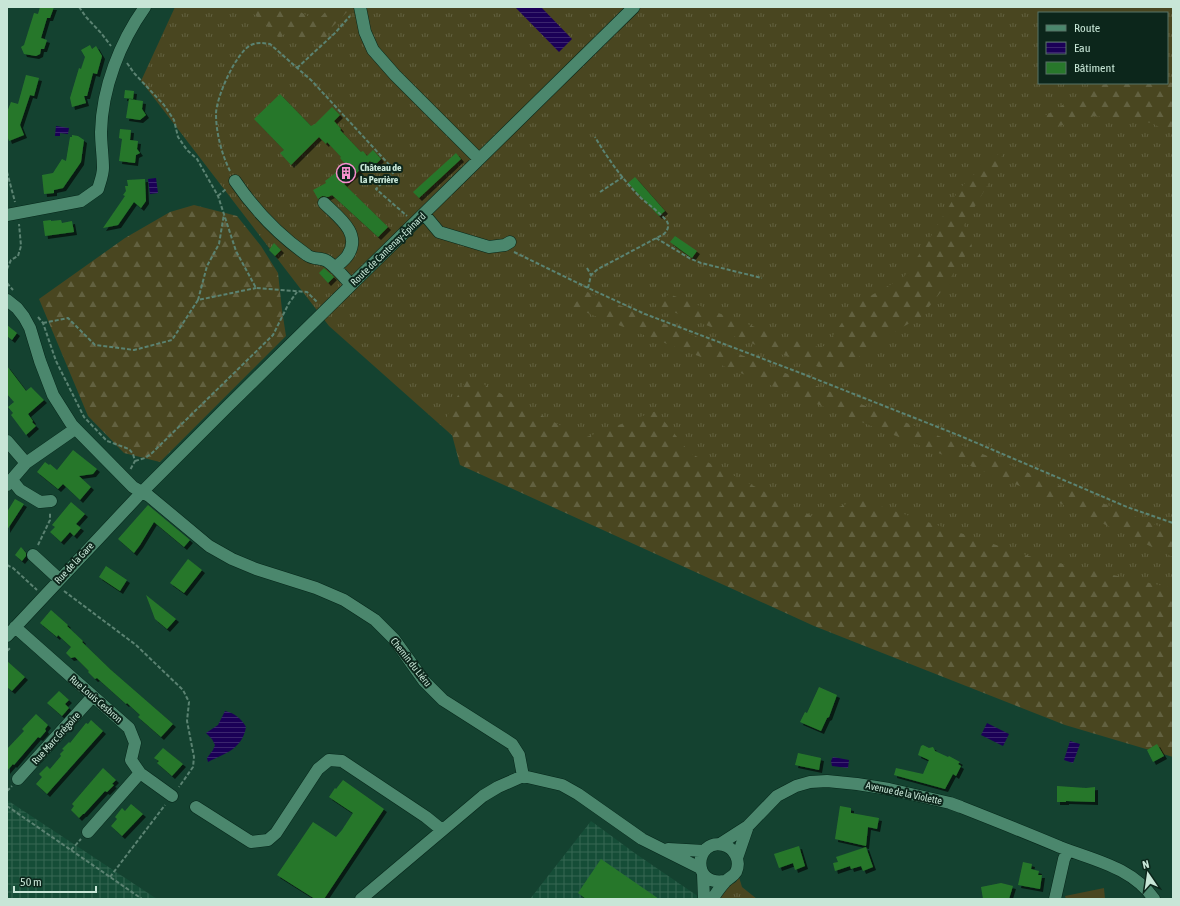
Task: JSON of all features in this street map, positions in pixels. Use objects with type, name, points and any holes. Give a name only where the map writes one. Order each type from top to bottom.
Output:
[{"type":"street","points":[[7,215],[81,201],[98,189],[103,170],[101,132],[106,95],[120,52],[135,21],[146,7]]},
{"type":"street","name":"Route de Cantenay-Épinard","points":[[142,492],[634,7]]},
{"type":"street","points":[[357,10],[372,50],[479,159]]},
{"type":"street","points":[[235,181],[254,206],[295,247],[310,257],[322,259],[328,262],[351,285]]},
{"type":"street","points":[[324,203],[350,230],[353,243],[348,256],[335,268]]},
{"type":"street","points":[[424,214],[439,232],[490,247],[505,245],[512,247]]},
{"type":"street","name":"Chemin du Liéru","points":[[12,297],[30,328],[40,361],[54,395],[75,429],[124,476],[133,487],[149,496],[209,546],[232,559],[256,569],[316,588],[344,600],[375,620],[394,639],[424,681],[443,700],[512,744],[520,755],[523,776]]},
{"type":"street","points":[[51,501],[40,502],[10,483],[26,463],[75,429]]},
{"type":"street","points":[[7,441],[26,463]]},
{"type":"street","name":"Rue de la Gare","points":[[11,631],[44,596],[61,585],[142,492]]},
{"type":"street","points":[[33,555],[61,585]]},
{"type":"street","name":"Rue Louis Cesbron","points":[[11,631],[93,696],[129,728],[135,743],[131,760],[140,773],[172,796]]},
{"type":"street","name":"Rue Marc Grégoire","points":[[18,779],[93,696]]},
{"type":"street","points":[[196,807],[251,842],[268,840],[276,832],[318,769],[329,760],[342,761],[426,817],[442,830]]},
{"type":"street","points":[[88,832],[140,773]]},
{"type":"street","points":[[361,899],[483,796],[498,786],[523,776],[562,785],[573,791],[642,839],[702,871],[712,881],[725,881],[731,878],[735,873],[738,863],[737,858],[731,849],[720,844],[708,847],[704,851],[700,862],[702,871],[704,899]]},
{"type":"street","name":"Avenue de la Violette","points":[[720,844],[748,826],[772,800],[784,792],[810,782],[827,781],[856,784],[889,789],[950,803],[1118,869],[1142,886],[1154,899]]},
{"type":"street","name":"Avenue de la Violette","points":[[737,858],[748,826]]},
{"type":"street","points":[[663,849],[704,851]]},
{"type":"street","points":[[1055,899],[1064,859],[1068,850]]},
{"type":"street","points":[[712,899],[725,881]]},
{"type":"path","points":[[79,7],[86,17],[102,33],[110,46],[120,52]]},
{"type":"path","points":[[296,68],[357,10]]},
{"type":"path","points":[[218,196],[235,181],[221,146],[216,114],[220,96],[229,74],[239,56],[251,45],[261,42],[270,44],[296,68],[302,71],[395,170],[376,189],[408,217]]},
{"type":"path","points":[[588,288],[591,275],[598,269],[656,238],[667,231],[668,225],[668,222],[640,197],[622,177],[605,154],[595,137]]},
{"type":"path","points":[[600,192],[622,177]]},
{"type":"path","points":[[43,323],[68,318],[95,345],[134,350],[172,340],[198,300],[207,266],[219,244],[224,213]]},
{"type":"path","points":[[656,238],[689,258],[701,263],[762,278]]},
{"type":"path","points":[[512,247],[588,288],[645,314],[796,371],[958,435],[1127,507],[1173,523]]},
{"type":"path","points":[[587,268],[591,275]]},
{"type":"path","points":[[7,283],[12,297]]},
{"type":"path","points":[[198,300],[256,288]]},
{"type":"path","points":[[135,461],[145,458],[152,453],[273,335],[289,303],[297,292]]},
{"type":"path","points":[[38,317],[43,323],[56,361],[84,417],[107,441],[129,449],[133,454],[135,461],[133,466],[124,476]]},
{"type":"path","points":[[33,555],[50,520],[51,501]]},
{"type":"path","points":[[7,565],[13,568],[44,596]]},
{"type":"path","points":[[61,585],[65,591],[136,645],[183,690],[189,702],[186,721],[194,757],[193,767],[110,877]]},
{"type":"path","points":[[7,806],[142,899]]},
{"type":"path","points":[[71,850],[88,832]]},
{"type":"shaded area","points":[[7,800],[157,899],[7,899]]},
{"type":"shaded area","points":[[591,821],[636,854],[702,899],[530,899]]},
{"type":"green space","points":[[175,7],[1173,7],[1173,725],[455,438],[329,326],[141,81]]},
{"type":"green space","points":[[246,7],[291,7],[317,21],[330,7],[352,7],[331,28],[322,44],[302,40],[287,30],[280,39]]},
{"type":"green space","points":[[1173,83],[1173,135],[1152,123],[1095,116],[1048,129],[1040,119],[1092,87],[1106,84]]},
{"type":"green space","points":[[1003,151],[1000,164],[964,225],[972,246],[940,293],[921,317],[899,329],[860,356],[845,376],[766,349],[656,305],[669,294],[778,336],[818,347],[826,346],[854,305],[904,277],[960,188],[988,161]]},
{"type":"green space","points":[[194,205],[237,216],[261,246],[278,273],[286,336],[160,462],[124,453],[88,416],[39,299],[125,238],[170,212]]},
{"type":"green space","points":[[585,291],[1173,532],[1173,557],[1047,497],[706,359],[572,307]]},
{"type":"green space","points":[[468,376],[584,438],[656,411],[690,453],[814,517],[859,499],[1035,558],[1173,588],[1173,757],[1065,725],[814,626],[460,465],[447,416]]},
{"type":"green space","points":[[739,877],[742,887],[757,899],[723,899],[719,896],[725,887],[736,882]]},
{"type":"green space","points":[[1104,888],[1105,899],[1066,899],[1065,896]]},
{"type":"water","points":[[515,7],[541,7],[572,39],[559,52]]},
{"type":"water","points":[[56,126],[69,128],[68,134],[60,133],[60,136],[55,136]]},
{"type":"water","points":[[156,178],[158,193],[150,194],[148,179]]},
{"type":"water","points":[[225,711],[231,713],[242,721],[246,727],[244,734],[237,745],[227,753],[208,762],[207,758],[215,745],[206,733],[218,725]]},
{"type":"water","points":[[987,723],[1009,734],[1003,746],[981,735]]},
{"type":"water","points":[[1070,741],[1080,744],[1073,763],[1064,760]]},
{"type":"water","points":[[833,757],[849,760],[848,768],[832,766],[831,761]]},
{"type":"building","points":[[40,7],[54,7],[50,18],[47,18],[41,38],[47,40],[44,49],[41,49],[40,54],[36,56],[24,54],[21,47],[24,45],[34,13],[38,14]]},
{"type":"building","points":[[90,45],[92,49],[96,46],[102,56],[97,74],[93,73],[87,96],[84,96],[86,103],[72,107],[70,98],[79,68],[81,69],[85,57],[81,50]]},
{"type":"building","points":[[26,75],[39,78],[34,96],[30,95],[20,125],[24,135],[9,141],[7,135],[7,112],[11,102],[18,104]]},
{"type":"building","points":[[125,90],[134,91],[133,99],[124,98]]},
{"type":"building","name":"Château de la Perrière","points":[[280,94],[311,126],[315,124],[332,107],[340,115],[334,121],[341,129],[340,130],[361,152],[363,151],[367,156],[373,150],[381,159],[374,166],[370,161],[344,184],[388,227],[378,237],[332,195],[328,197],[322,196],[318,199],[313,190],[326,183],[325,181],[346,165],[340,158],[341,157],[327,142],[326,144],[319,137],[291,165],[280,153],[284,150],[254,119]]},
{"type":"building","points":[[129,99],[143,101],[142,109],[146,115],[140,120],[126,118]]},
{"type":"building","points":[[120,129],[131,130],[130,140],[138,141],[137,149],[140,153],[136,155],[135,163],[119,161],[122,139],[119,138]]},
{"type":"building","points":[[72,135],[78,136],[84,140],[81,162],[63,188],[54,190],[54,193],[44,194],[42,175],[53,173],[62,159],[66,161],[70,137],[72,137]]},
{"type":"building","points":[[456,153],[461,159],[419,198],[413,192]]},
{"type":"building","points":[[635,177],[665,211],[659,216],[628,183]]},
{"type":"building","points":[[145,179],[146,201],[141,208],[134,202],[118,225],[103,228],[125,196],[123,195],[126,191],[125,186],[128,186],[127,180]]},
{"type":"building","points":[[61,220],[62,223],[72,221],[74,232],[45,236],[43,221]]},
{"type":"building","points":[[675,236],[697,251],[692,258],[670,242]]},
{"type":"building","points":[[274,243],[281,250],[275,256],[269,250]]},
{"type":"building","points":[[324,268],[334,277],[328,283],[319,273]]},
{"type":"building","points":[[7,325],[17,333],[12,340],[7,336]]},
{"type":"building","points":[[7,366],[26,391],[31,387],[44,400],[28,414],[36,426],[26,435],[11,415],[13,413],[8,407],[14,402],[7,394]]},
{"type":"building","points":[[73,450],[97,469],[93,474],[79,476],[91,487],[80,500],[63,484],[58,489],[37,472],[45,462],[57,470]]},
{"type":"building","points":[[15,499],[24,504],[7,530],[7,512]]},
{"type":"building","points":[[71,502],[85,514],[76,524],[81,528],[74,536],[70,532],[61,542],[50,532],[55,527],[52,525]]},
{"type":"building","points":[[148,505],[190,540],[184,547],[154,522],[134,553],[118,539]]},
{"type":"building","points":[[21,547],[26,553],[26,556],[22,561],[15,555]]},
{"type":"building","points":[[188,559],[202,570],[184,593],[170,583]]},
{"type":"building","points":[[106,566],[127,580],[120,591],[99,577]]},
{"type":"building","points":[[146,595],[176,619],[167,629],[155,619]]},
{"type":"building","points":[[51,610],[68,625],[67,626],[83,641],[82,642],[111,670],[173,724],[161,737],[138,717],[140,715],[127,703],[126,704],[97,678],[95,679],[75,657],[71,658],[66,653],[71,647],[58,635],[57,637],[40,623]]},
{"type":"building","points":[[7,661],[25,677],[12,691],[7,687]]},
{"type":"building","points":[[819,687],[837,695],[829,717],[827,718],[821,731],[800,722],[805,712],[807,713]]},
{"type":"building","points":[[59,691],[69,700],[65,704],[69,708],[62,716],[47,703]]},
{"type":"building","points":[[36,714],[48,725],[45,729],[46,731],[40,738],[38,737],[7,771],[7,749],[24,731],[22,729]]},
{"type":"building","points":[[91,720],[103,731],[47,794],[36,784],[42,777],[39,774],[47,766],[50,769],[61,756],[60,754],[64,750],[62,749],[69,742],[70,743],[86,723],[88,724]]},
{"type":"building","points":[[1157,744],[1164,756],[1153,762],[1147,750]]},
{"type":"building","points":[[923,745],[929,748],[933,747],[935,751],[960,762],[958,764],[961,766],[956,776],[953,774],[945,789],[894,775],[896,768],[923,774],[929,760],[918,755],[921,746]]},
{"type":"building","points":[[163,748],[183,764],[172,776],[157,763],[159,761],[154,758]]},
{"type":"building","points":[[798,753],[821,758],[819,770],[795,765]]},
{"type":"building","points":[[103,768],[116,780],[112,784],[114,785],[107,792],[105,791],[79,818],[71,810],[74,806],[72,804]]},
{"type":"building","points":[[343,780],[384,809],[324,899],[315,899],[277,875],[313,822],[336,837],[342,830],[353,813],[329,797]]},
{"type":"building","points":[[1057,786],[1086,788],[1095,787],[1095,802],[1057,802]]},
{"type":"building","points":[[131,804],[143,814],[122,836],[111,826],[117,819],[115,817],[122,808],[125,811]]},
{"type":"building","points":[[840,806],[851,808],[851,813],[879,818],[877,829],[868,827],[866,846],[835,839]]},
{"type":"building","points":[[799,846],[805,866],[795,870],[793,863],[779,868],[774,854]]},
{"type":"building","points":[[866,847],[873,867],[863,871],[861,866],[851,869],[850,866],[835,871],[833,863],[838,862],[836,857]]},
{"type":"building","points":[[601,859],[659,899],[586,899],[578,893]]},
{"type":"building","points":[[1023,862],[1032,864],[1031,869],[1039,871],[1038,875],[1042,875],[1040,889],[1018,885]]},
{"type":"building","points":[[1001,883],[1013,886],[1009,899],[983,899],[981,887]]},
{"type":"place","name":"Château de la Perrière","points":[[346,173]]}]
